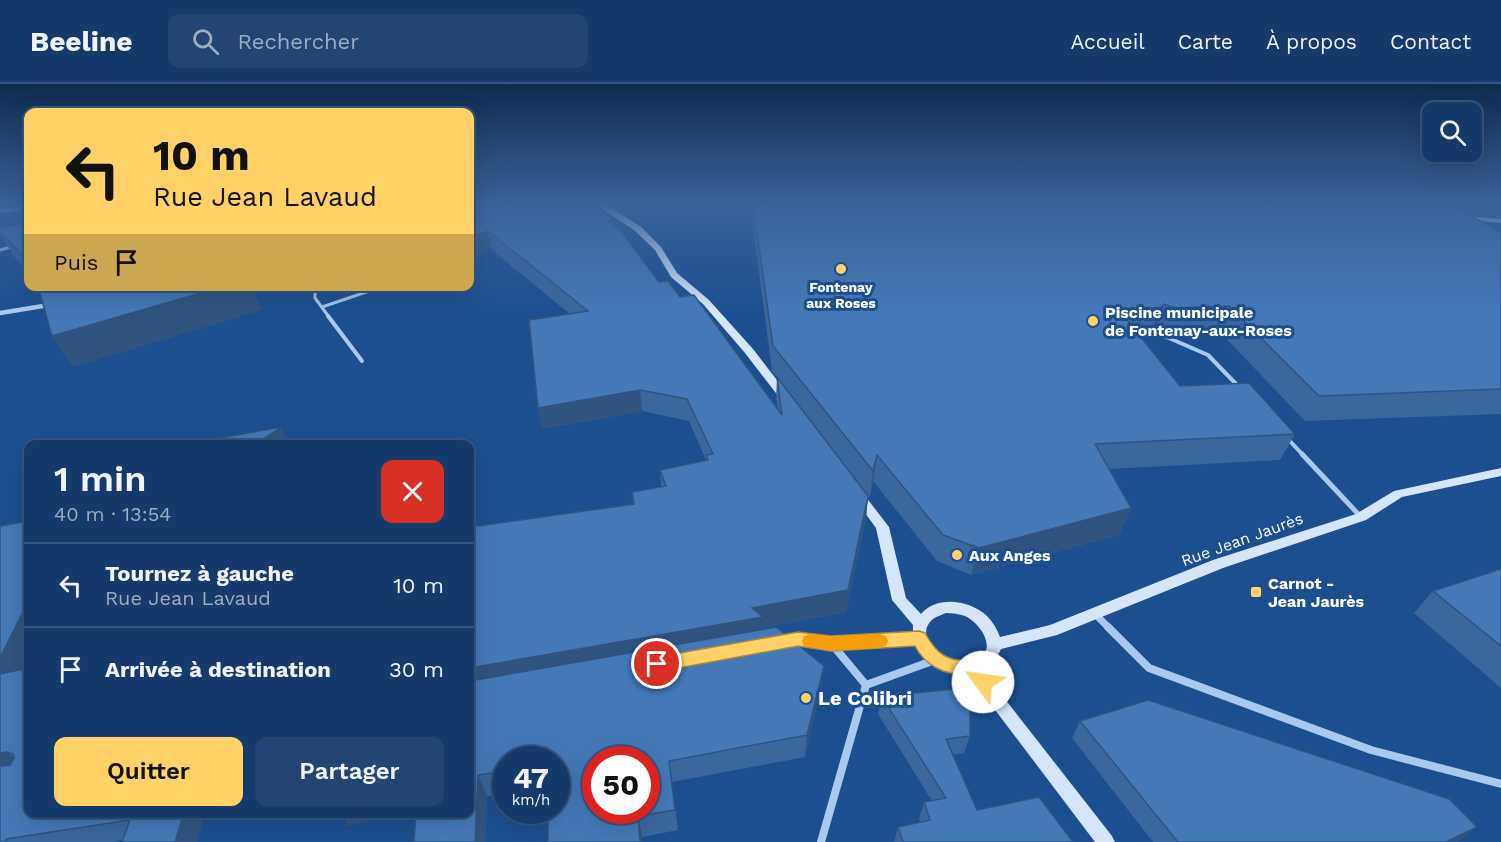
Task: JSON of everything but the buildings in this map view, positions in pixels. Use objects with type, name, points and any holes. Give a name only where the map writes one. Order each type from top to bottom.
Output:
[{"type":"main road","points":[[649,240],[658,249],[674,275],[706,302],[734,333],[791,406]]},
{"type":"main road","name":"Rue Jean Jaurès","points":[[995,644],[1052,631],[1218,564],[1361,517],[1398,494],[1501,472]]},
{"type":"main road","points":[[854,490],[882,527],[899,600],[920,631],[927,653],[955,668],[972,668],[984,664],[990,658],[995,644],[988,625],[968,611],[945,608],[934,610],[926,615],[920,631]]},
{"type":"main road","points":[[972,668],[1106,842]]},
{"type":"street","points":[[0,313],[57,304]]},
{"type":"street","points":[[1096,615],[1149,668],[1371,750],[1501,784]]},
{"type":"street","points":[[774,644],[798,639],[831,644],[920,631]]},
{"type":"street","points":[[831,644],[866,685]]},
{"type":"street","points":[[866,685],[935,659]]},
{"type":"street","points":[[821,842],[866,685]]},
{"type":"lane","points":[[0,250],[19,245]]},
{"type":"lane","points":[[315,291],[315,298],[362,361]]},
{"type":"lane","points":[[322,307],[369,291]]},
{"type":"lane","points":[[1155,332],[1208,355],[1240,389]]},
{"type":"lane","points":[[1280,432],[1361,517]]},
{"type":"slow traffic","points":[[810,641],[831,644],[880,641]]},
{"type":"place","name":"Fontenay aux Roses","points":[[841,269]]},
{"type":"place","name":"Piscine municipale de Fontenay-aux-Roses","points":[[1093,321]]},
{"type":"place","name":"Aux Anges","points":[[957,555]]},
{"type":"place","name":"Carnot - Jean Jaurès","points":[[1256,592]]},
{"type":"place","name":"Le Colibri","points":[[806,698]]},
{"type":"route","points":[[657,664],[798,639],[831,644],[919,638],[927,653],[935,659],[955,668],[972,668],[983,682]]}]
